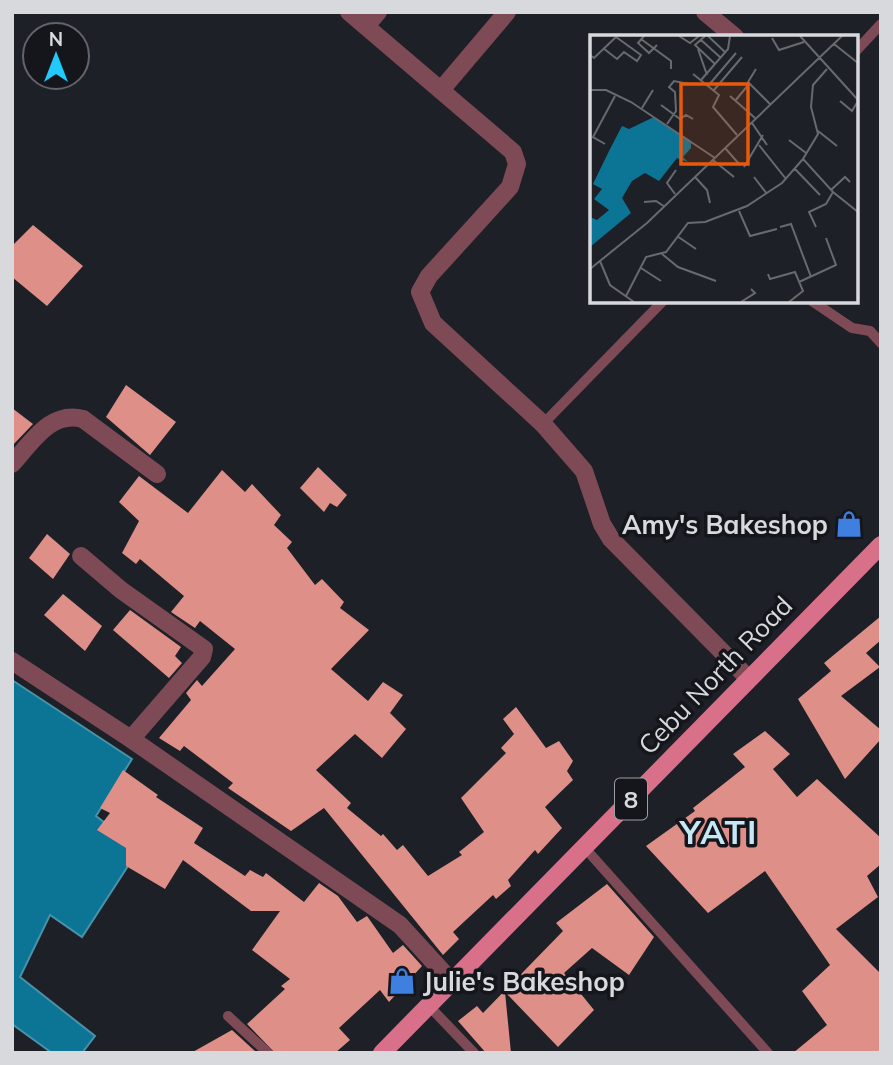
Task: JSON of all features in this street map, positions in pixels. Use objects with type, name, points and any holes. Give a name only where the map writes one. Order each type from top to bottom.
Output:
[{"type":"main road","name":"Cebu North Road","points":[[382,1053],[881,545]]},
{"type":"street","points":[[349,12],[513,152],[517,164],[510,187],[429,276],[421,292],[424,306],[433,323],[543,424],[584,471],[593,500],[611,539],[748,678]]},
{"type":"street","points":[[366,26],[378,12]]},
{"type":"street","points":[[441,90],[507,12]]},
{"type":"street","points":[[705,12],[733,35]]},
{"type":"street","points":[[12,464],[51,424],[71,416],[92,425],[157,474]]},
{"type":"street","points":[[81,556],[121,590],[204,649],[202,657],[131,739]]},
{"type":"street","points":[[12,661],[131,739],[400,925],[452,982]]},
{"type":"lane","points":[[858,49],[881,23]]},
{"type":"lane","points":[[543,424],[661,303]]},
{"type":"lane","points":[[815,303],[852,328],[870,331],[881,343]]},
{"type":"lane","points":[[584,847],[768,1053]]},
{"type":"lane","points":[[429,1006],[474,1053]]},
{"type":"lane","points":[[228,1016],[268,1053]]},
{"type":"water","points":[[12,680],[132,759],[96,816],[139,849],[82,937],[50,915],[20,977],[95,1036],[82,1053],[52,1053],[12,1024]]},
{"type":"building","points":[[33,225],[83,266],[47,306],[12,277],[12,246]]},
{"type":"building","points":[[126,385],[176,422],[150,455],[106,417]]},
{"type":"building","points":[[12,408],[33,424],[12,446]]},
{"type":"building","points":[[318,467],[347,495],[337,507],[330,503],[324,512],[300,488]]},
{"type":"building","points":[[222,470],[245,492],[252,484],[281,515],[274,525],[292,542],[287,548],[315,585],[322,579],[344,602],[340,608],[369,630],[331,669],[368,701],[383,682],[403,695],[390,713],[406,729],[382,758],[355,734],[316,770],[351,803],[347,808],[381,836],[383,834],[397,850],[403,845],[428,876],[462,855],[459,852],[484,832],[461,798],[506,753],[501,748],[514,734],[503,719],[516,707],[546,748],[559,741],[573,761],[567,771],[573,780],[545,807],[562,828],[538,854],[535,850],[508,880],[511,886],[496,899],[493,895],[453,932],[459,939],[443,955],[324,808],[291,831],[228,788],[233,783],[184,746],[180,751],[159,738],[191,700],[186,693],[197,680],[202,686],[235,649],[200,621],[195,628],[171,612],[184,596],[140,559],[136,564],[122,553],[139,521],[119,502],[139,476],[188,513]]},
{"type":"building","points":[[47,534],[70,554],[53,579],[29,558]]},
{"type":"building","points":[[63,594],[102,626],[85,651],[44,615]]},
{"type":"building","points":[[130,610],[181,647],[175,656],[182,663],[169,678],[113,630]]},
{"type":"building","points":[[881,616],[881,640],[866,653],[880,667],[841,696],[881,730],[881,739],[845,779],[798,699],[831,671],[824,663]]},
{"type":"building","points":[[765,731],[790,754],[773,769],[797,797],[817,779],[881,838],[881,864],[867,876],[878,897],[836,929],[881,974],[881,1053],[793,1053],[827,1025],[802,991],[830,965],[765,871],[708,913],[646,846],[695,811],[693,808],[745,767],[733,754]]},
{"type":"building","points":[[123,770],[158,795],[156,797],[203,828],[194,843],[245,876],[250,870],[263,877],[266,873],[304,902],[319,883],[338,896],[357,922],[367,916],[393,953],[403,945],[422,966],[389,1002],[380,990],[339,1028],[350,1040],[335,1053],[275,1053],[247,1024],[285,989],[281,986],[290,979],[252,950],[280,911],[251,911],[183,860],[165,889],[126,866],[126,848],[97,830],[110,813],[100,808]]},
{"type":"building","points":[[607,884],[654,937],[629,975],[592,948],[564,973],[594,1010],[558,1047],[505,992],[511,1053],[486,1053],[458,1021],[477,1006],[483,1013],[563,931],[556,923]]},
{"type":"building","points":[[232,1030],[257,1053],[191,1053]]},
{"type":"place","name":"Amy's Bakeshop","points":[[849,524]]},
{"type":"place","name":"Julie's Bakeshop","points":[[402,981]]},
{"type":"district","name":"YATI","points":[[719,831]]}]
